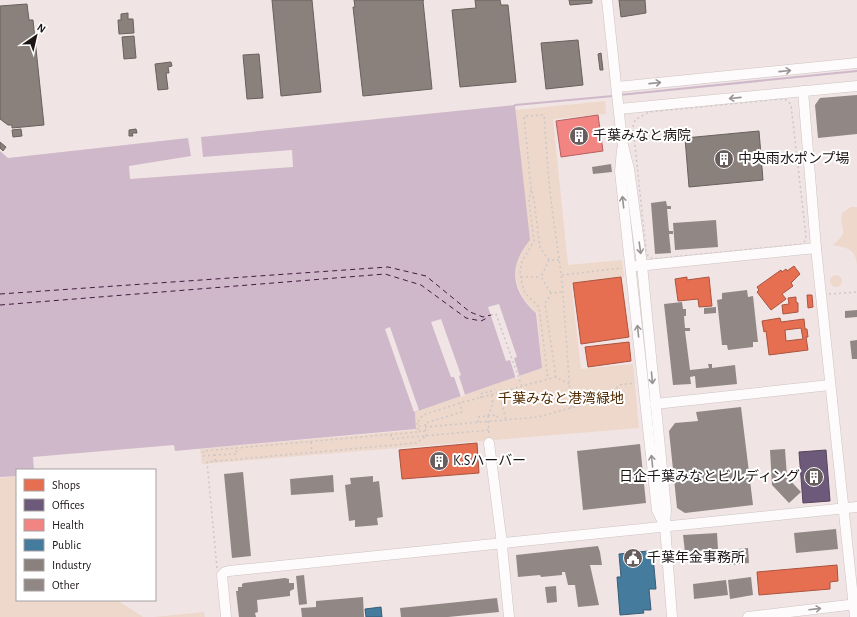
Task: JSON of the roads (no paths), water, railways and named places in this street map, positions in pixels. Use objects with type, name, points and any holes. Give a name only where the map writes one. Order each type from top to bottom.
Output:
[{"type":"street","points":[[607,0],[622,141],[620,172],[628,267],[658,510],[665,526]]},
{"type":"street","points":[[618,97],[857,63]]},
{"type":"street","points":[[618,97],[803,91],[857,86]]},
{"type":"street","points":[[803,91],[816,248],[855,604],[855,617]]},
{"type":"street","points":[[622,141],[630,169],[642,265],[666,509],[665,526],[672,617]]},
{"type":"street","points":[[628,267],[816,248]]},
{"type":"street","points":[[655,404],[830,385]]},
{"type":"street","points":[[490,443],[509,617]]},
{"type":"street","points":[[226,617],[222,575],[229,571],[857,507]]},
{"type":"street","points":[[748,617],[855,604]]},
{"type":"waterway","points":[[619,95],[857,71]]},
{"type":"waterway","points":[[515,105],[613,96]]},
{"type":"place","name":"千葉みなと病院","points":[[579,136]]},
{"type":"place","name":"中央雨水ポンプ場","points":[[724,159]]},
{"type":"place","name":"K.Sハーバー","points":[[439,461]]},
{"type":"place","name":"日企千葉みなとビルディング","points":[[814,477]]},
{"type":"place","name":"千葉年金事務所","points":[[633,558]]},
{"type":"park label","name":"千葉みなと港湾緑地","points":[[561,399]]}]
